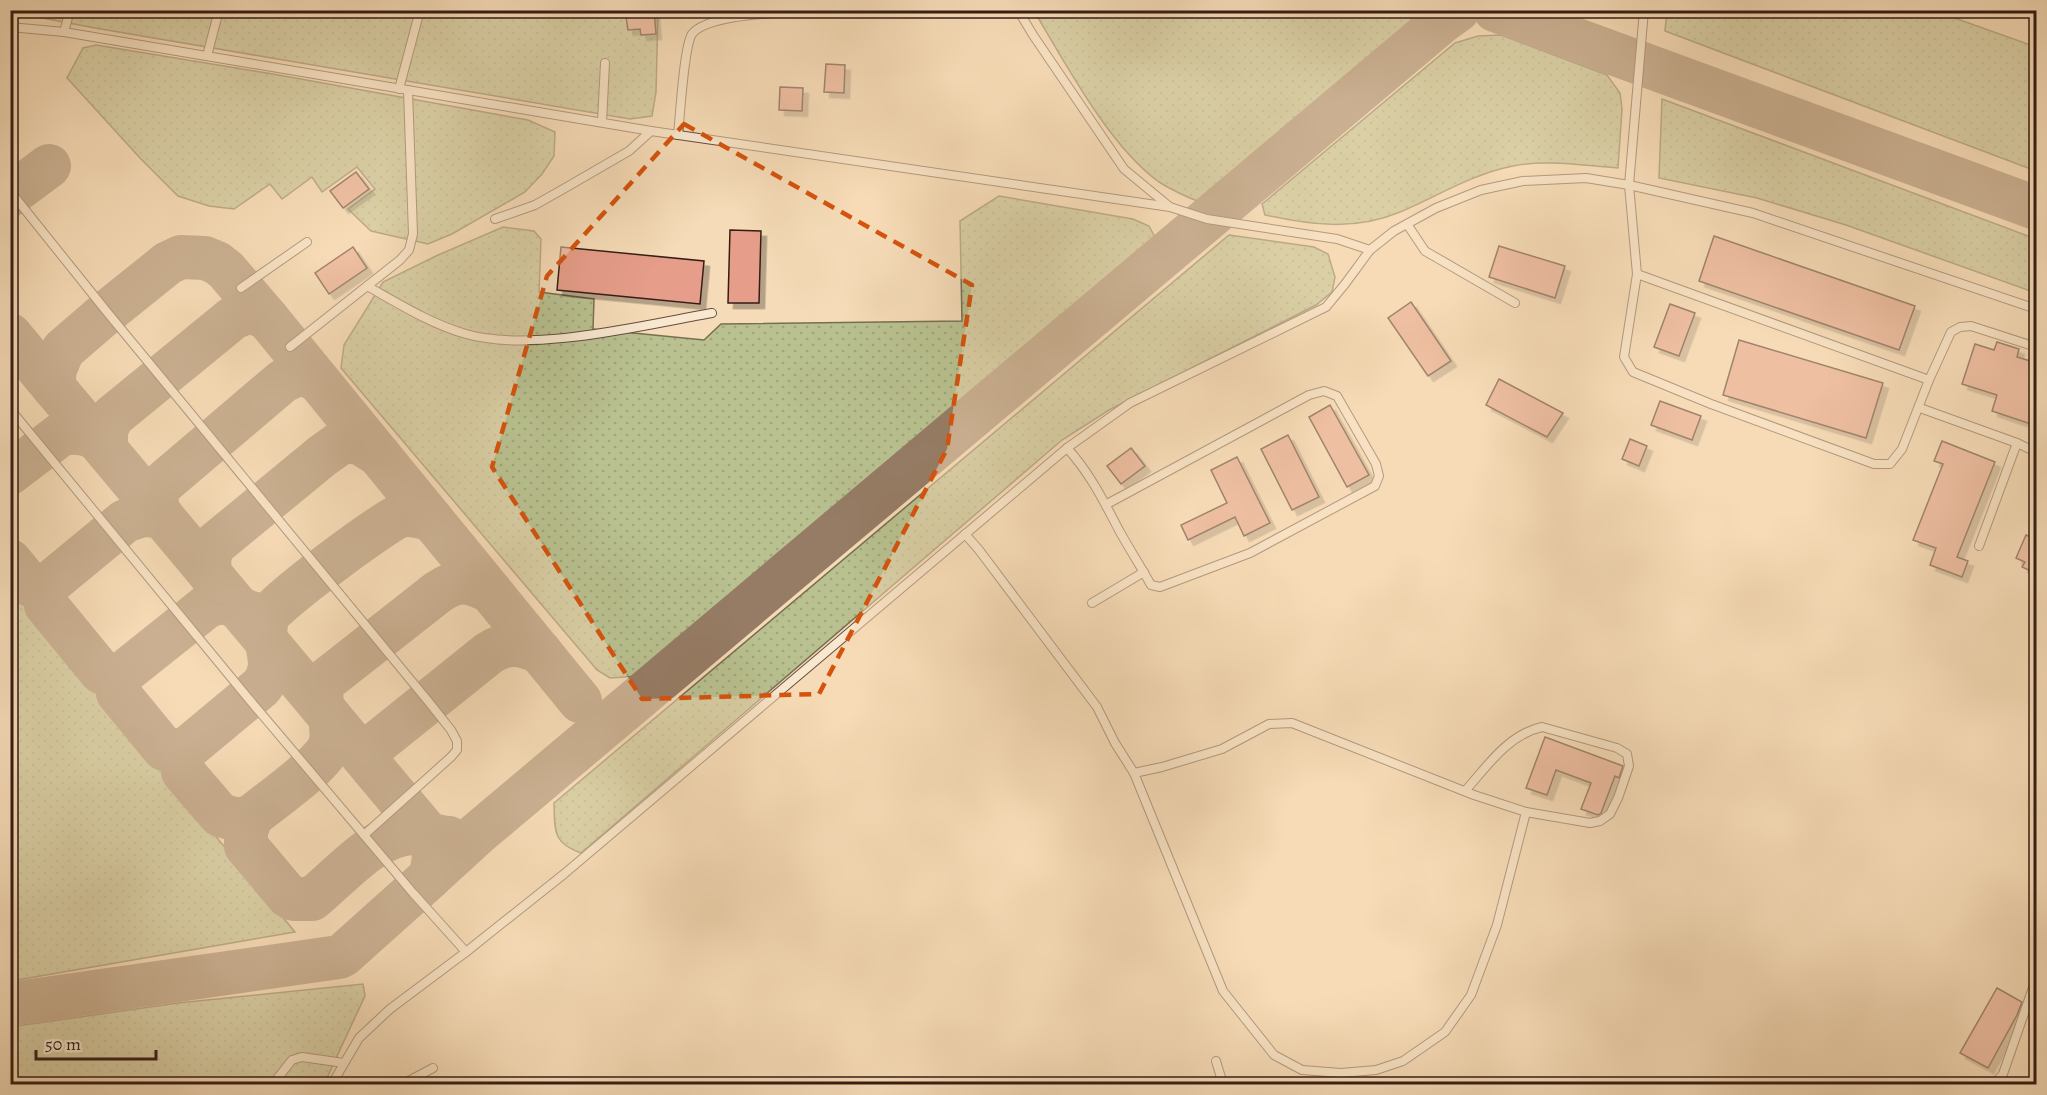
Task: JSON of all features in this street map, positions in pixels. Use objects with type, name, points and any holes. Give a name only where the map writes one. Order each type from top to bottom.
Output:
[{"type":"lane","points":[[64,32],[70,10]]},
{"type":"lane","points":[[207,57],[219,10]]},
{"type":"lane","points":[[290,347],[400,260],[409,249],[413,234],[403,89],[420,10]]},
{"type":"lane","points":[[678,135],[687,51],[691,35],[702,25],[718,19],[813,10]]},
{"type":"lane","points":[[1018,10],[1124,169],[1170,207]]},
{"type":"lane","points":[[1644,10],[1629,185],[1637,274],[1624,357],[1633,372],[1711,404],[1874,464],[1890,464],[1902,449],[1951,332],[1960,327],[1971,326],[2037,347]]},
{"type":"lane","points":[[10,27],[64,32],[651,131],[1170,207],[1207,219],[1337,239],[1370,249]]},
{"type":"lane","points":[[602,122],[605,63]]},
{"type":"lane","points":[[495,219],[536,205],[629,151],[651,131]]},
{"type":"lane","points":[[332,1084],[359,1038],[390,1009],[564,874],[1067,448],[1130,403],[1326,307],[1370,249],[1394,231],[1436,208],[1481,190],[1523,181],[1586,178],[1629,185],[1754,213],[2037,309]]},
{"type":"lane","points":[[10,191],[428,701],[457,741],[457,750],[451,757],[364,835]]},
{"type":"lane","points":[[1407,224],[1425,251],[1515,303]]},
{"type":"lane","points":[[241,288],[308,242]]},
{"type":"lane","points":[[1637,274],[1929,380]]},
{"type":"lane","points":[[367,286],[431,322],[467,335],[513,341],[575,337],[712,313]]},
{"type":"lane","points":[[1067,448],[1081,464],[1107,504],[1151,585],[1160,587],[1250,553],[1375,486],[1379,476],[1376,464],[1337,396],[1324,391],[1309,395],[1107,504]]},
{"type":"lane","points":[[1920,408],[2037,452]]},
{"type":"lane","points":[[10,409],[248,698],[466,952]]},
{"type":"lane","points":[[1979,546],[2017,443]]},
{"type":"lane","points":[[965,534],[980,550],[1096,707],[1134,773],[1223,991],[1274,1055],[1302,1070],[1341,1073],[1376,1070],[1403,1061],[1445,1032],[1471,995],[1497,925],[1526,812]]},
{"type":"lane","points":[[1092,603],[1144,572]]},
{"type":"lane","points":[[1134,773],[1221,749],[1269,724],[1292,723],[1474,795],[1526,812],[1590,824],[1610,814],[1629,766],[1627,754],[1617,748],[1542,727],[1529,730],[1515,738],[1466,790]]},
{"type":"lane","points":[[1994,1084],[2003,1074],[2037,979]]},
{"type":"lane","points":[[273,1084],[292,1060],[302,1057],[344,1064]]},
{"type":"lane","points":[[1216,1061],[1223,1084]]},
{"type":"lane","points":[[403,1084],[433,1068]]},
{"type":"highlighted area","points":[[684,124],[972,285],[947,449],[819,694],[642,699],[492,467],[547,276]]},
{"type":"green space","points":[[1395,10],[1410,16],[1413,25],[1205,204],[1159,182],[1123,148],[1074,79],[1034,11]]},
{"type":"green space","points":[[10,11],[658,11],[656,92],[652,116],[630,119],[95,28]]},
{"type":"green space","points":[[1667,11],[1935,11],[2036,47],[2036,171],[1665,31]]},
{"type":"green space","points":[[1501,35],[1607,75],[1620,93],[1622,109],[1618,168],[1552,163],[1513,166],[1483,174],[1400,212],[1366,222],[1316,223],[1265,215],[1262,204],[1455,43],[1478,36]]},
{"type":"green space","points":[[96,45],[528,120],[555,132],[554,156],[542,174],[525,192],[452,234],[428,244],[371,231],[348,209],[375,189],[357,167],[322,192],[312,177],[282,199],[270,184],[234,209],[209,206],[178,196],[67,78],[83,48]]},
{"type":"green space","points":[[1662,99],[2036,239],[2036,293],[1846,225],[1757,198],[1659,178]]},
{"type":"green space","points":[[999,196],[1133,219],[1149,226],[1157,241],[639,676],[610,678],[597,670],[341,368],[344,345],[383,282],[503,227],[534,231],[541,239],[539,292],[594,299],[593,329],[704,340],[721,324],[962,321],[960,221]]},
{"type":"green space","points":[[1229,235],[1314,247],[1328,254],[1335,277],[1332,292],[1316,305],[1109,410],[1062,440],[581,853],[560,840],[555,828],[554,803]]},
{"type":"green space","points":[[11,589],[295,932],[11,981]]},
{"type":"green space","points":[[363,984],[365,996],[324,1084],[11,1084],[10,1027],[178,1003]]},
{"type":"building","points":[[625,10],[654,10],[656,34],[641,35],[640,29],[628,30]]},
{"type":"building","points":[[826,64],[845,65],[844,93],[824,92]]},
{"type":"building","points":[[780,87],[803,88],[802,111],[779,110]]},
{"type":"building","points":[[356,172],[369,189],[343,208],[330,191]]},
{"type":"building","points":[[730,230],[761,231],[759,303],[728,303]]},
{"type":"building","points":[[1714,236],[1915,306],[1899,350],[1699,281]]},
{"type":"building","points":[[1499,246],[1565,266],[1555,298],[1489,277]]},
{"type":"building","points":[[353,247],[367,268],[329,294],[315,273]]},
{"type":"building","points":[[561,247],[704,261],[700,304],[557,290]]},
{"type":"building","points":[[1411,302],[1451,361],[1428,376],[1388,318]]},
{"type":"building","points":[[1670,304],[1695,313],[1679,356],[1654,347]]},
{"type":"building","points":[[1739,340],[1883,383],[1866,438],[1723,395]]},
{"type":"building","points":[[1997,342],[2019,349],[2017,357],[2037,363],[2037,405],[2031,424],[1992,411],[1997,395],[1962,384],[1975,344],[1994,350]]},
{"type":"building","points":[[1499,379],[1563,413],[1547,437],[1486,405]]},
{"type":"building","points":[[1660,401],[1701,416],[1692,440],[1651,425]]},
{"type":"building","points":[[1330,405],[1369,475],[1347,487],[1309,417]]},
{"type":"building","points":[[1288,435],[1319,497],[1292,510],[1261,449]]},
{"type":"building","points":[[1630,439],[1647,446],[1639,466],[1622,459]]},
{"type":"building","points":[[1942,441],[1995,462],[1957,557],[1968,561],[1962,577],[1930,565],[1936,548],[1913,540],[1943,464],[1934,461]]},
{"type":"building","points":[[1131,448],[1145,466],[1121,484],[1107,466]]},
{"type":"building","points":[[1237,457],[1270,523],[1244,536],[1235,517],[1188,540],[1181,525],[1227,503],[1211,470]]},
{"type":"building","points":[[2026,535],[2036,539],[2037,537],[2037,574],[2022,567],[2025,562],[2016,558]]},
{"type":"building","points":[[1545,737],[1623,766],[1619,778],[1615,776],[1601,813],[1598,815],[1581,809],[1591,783],[1556,770],[1547,795],[1526,788]]},
{"type":"building","points":[[1997,988],[2022,1002],[1988,1068],[1960,1053]]},
{"type":"taxiway","points":[[429,878],[477,834],[1458,10]]},
{"type":"taxiway","points":[[1495,10],[2036,208]]},
{"type":"taxiway","points":[[10,195],[49,166]]},
{"type":"taxiway","points":[[53,386],[55,369],[63,350],[168,263],[181,257],[205,258],[217,263],[226,270],[267,318],[580,701]]},
{"type":"taxiway","points":[[106,449],[106,430],[112,417],[233,318],[250,311],[267,318]]},
{"type":"taxiway","points":[[10,335],[428,834],[434,856],[429,878],[339,957],[10,1004]]},
{"type":"taxiway","points":[[158,512],[157,497],[163,483],[283,381],[298,374],[307,375],[318,381]]},
{"type":"taxiway","points":[[10,473],[60,435],[79,433],[97,439]]},
{"type":"taxiway","points":[[210,574],[210,558],[215,544],[343,441],[360,443],[379,455]]},
{"type":"taxiway","points":[[122,674],[109,675],[101,672],[46,605],[45,594],[50,583],[125,521],[143,515],[162,516]]},
{"type":"taxiway","points":[[251,817],[238,820],[220,815],[183,772],[181,760],[184,751],[261,687],[267,678],[270,660],[266,626],[268,616],[274,609],[330,563],[390,521],[408,515],[432,520]]},
{"type":"taxiway","points":[[10,561],[30,585],[40,586],[50,583]]},
{"type":"taxiway","points":[[322,707],[321,689],[326,680],[438,592],[464,582],[490,591]]},
{"type":"taxiway","points":[[184,751],[164,749],[118,693],[122,674],[206,607],[226,603],[255,614]]},
{"type":"taxiway","points":[[373,768],[370,758],[372,747],[489,653],[509,645],[541,653]]},
{"type":"taxiway","points":[[330,717],[332,731],[330,745],[325,753],[295,783],[251,817],[246,831],[246,846],[288,896],[293,899],[312,899],[358,858],[398,835],[417,833],[449,838]]}]
